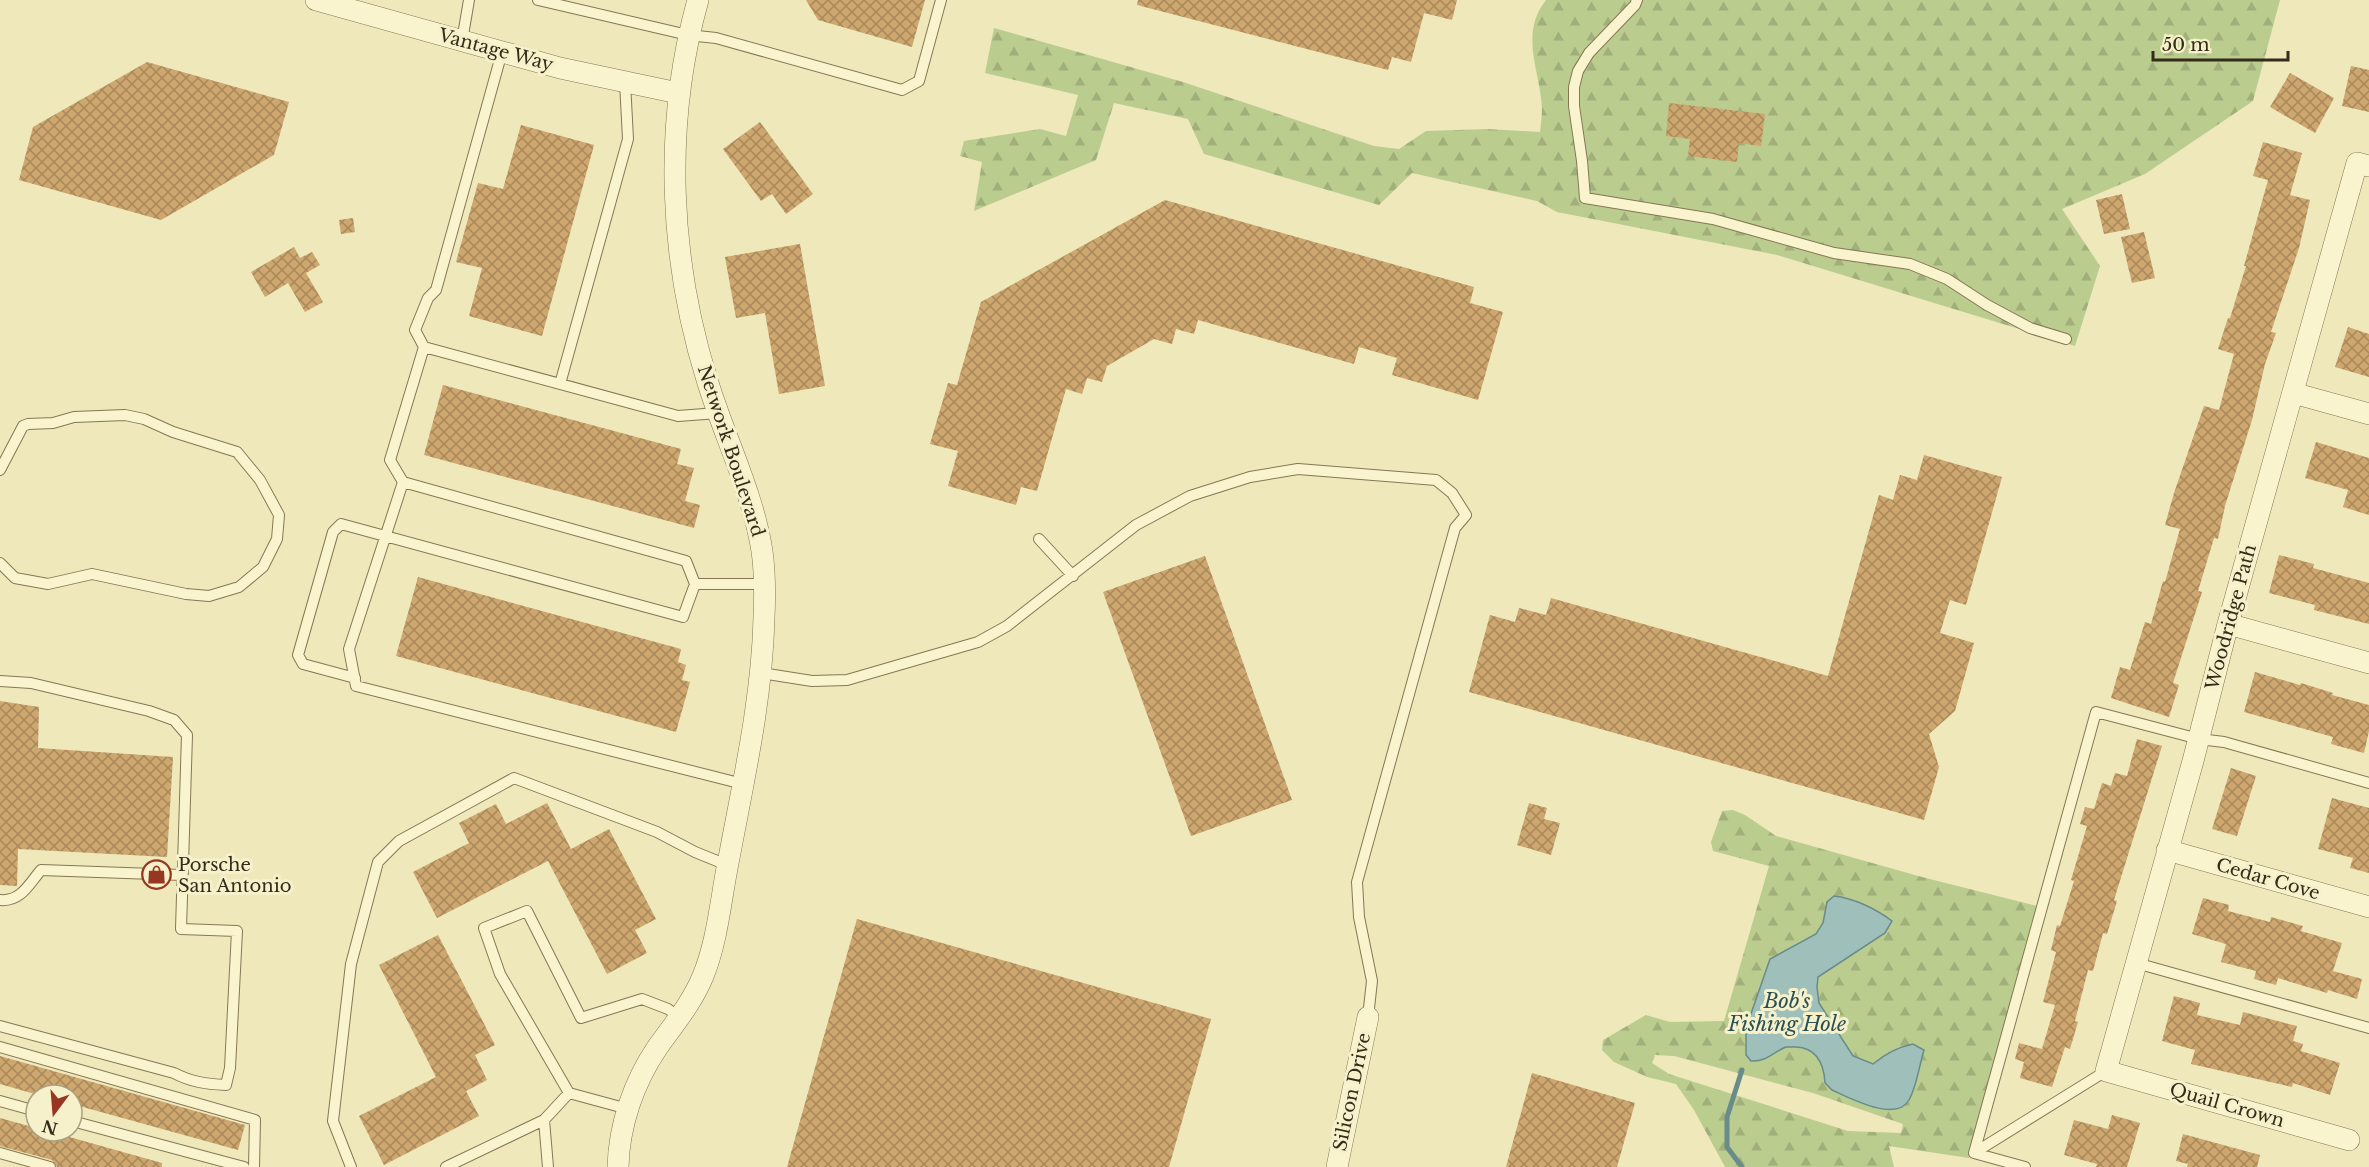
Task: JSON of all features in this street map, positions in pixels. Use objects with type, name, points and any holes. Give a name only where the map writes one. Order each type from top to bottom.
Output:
[{"type":"street","name":"Vantage Way","points":[[315,0],[560,68],[678,93]]},
{"type":"street","name":"Network Boulevard","points":[[618,1167],[621,1135],[628,1109],[645,1068],[695,994],[710,957],[755,719],[764,617],[762,552],[755,520],[718,413],[692,321],[675,217],[678,93],[688,35],[698,0]]},
{"type":"street","name":"Woodridge Path","points":[[2106,1071],[2293,393],[2363,165]]},
{"type":"street","points":[[2293,393],[2369,414]]},
{"type":"street","points":[[2228,624],[2369,663]]},
{"type":"street","name":"Cedar Cove","points":[[2167,850],[2369,908]]},
{"type":"street","name":"Silicon Drive","points":[[1337,1167],[1368,1017]]},
{"type":"street","name":"Quail Crown","points":[[2106,1071],[2349,1140]]},
{"type":"lane","points":[[462,41],[469,0]]},
{"type":"lane","points":[[538,0],[688,35],[716,38],[902,90],[919,81],[941,0]]},
{"type":"lane","points":[[1637,0],[1609,35],[1589,53],[1578,71],[1574,87],[1574,106],[1585,198],[1713,219],[1834,253],[1910,264],[1947,279],[1987,305],[2030,328],[2066,339]]},
{"type":"lane","points":[[355,678],[303,664],[298,655],[333,532],[341,524],[683,617],[695,584],[686,561],[403,482],[390,460],[424,347],[415,330],[428,298],[436,290],[502,52]]},
{"type":"lane","points":[[560,384],[628,139],[626,82]]},
{"type":"lane","points":[[424,347],[678,417],[718,413]]},
{"type":"lane","points":[[0,470],[23,426],[54,423],[74,417],[125,415],[144,419],[172,432],[237,452],[260,480],[279,515],[277,539],[263,567],[239,587],[209,596],[186,594],[92,574],[48,584],[15,578],[0,563]]},
{"type":"lane","points":[[760,673],[812,681],[847,680],[978,642],[1007,626],[1136,525],[1190,496],[1250,477],[1298,469],[1436,480],[1452,493],[1466,515],[1455,528],[1357,882],[1359,917],[1372,981],[1368,1017]]},
{"type":"lane","points":[[403,482],[349,649],[356,686],[743,784]]},
{"type":"lane","points":[[1039,539],[1073,576]]},
{"type":"lane","points":[[695,584],[764,584]]},
{"type":"lane","points":[[0,681],[31,683],[149,711],[174,720],[187,735],[181,929],[237,931],[230,1068],[226,1085],[186,1080],[174,1073],[0,1026]]},
{"type":"lane","points":[[1974,1153],[2096,712],[2199,740],[2223,742],[2369,783]]},
{"type":"lane","points":[[351,1167],[333,1121],[351,964],[378,862],[399,841],[514,778],[657,832],[727,865]]},
{"type":"lane","points":[[0,900],[10,901],[22,894],[41,870],[183,875]]},
{"type":"lane","points":[[628,1109],[569,1094],[500,974],[484,928],[527,911],[581,1017],[642,999],[668,1009],[680,1017]]},
{"type":"lane","points":[[2136,963],[2369,1028]]},
{"type":"lane","points":[[0,1047],[255,1120],[254,1167]]},
{"type":"lane","points":[[1974,1153],[2106,1071]]},
{"type":"lane","points":[[446,1167],[544,1120],[569,1094]]},
{"type":"lane","points":[[0,1101],[24,1108]]},
{"type":"lane","points":[[544,1120],[548,1167]]},
{"type":"lane","points":[[84,1124],[244,1167]]},
{"type":"lane","points":[[0,1153],[50,1167]]},
{"type":"lane","points":[[1974,1153],[2025,1167]]},
{"type":"green space","points":[[1546,0],[2280,0],[2253,101],[2145,174],[2062,209],[2100,266],[2075,346],[1777,255],[1557,212],[1537,201],[1412,173],[1379,205],[1204,154],[1188,119],[1114,103],[1096,160],[974,211],[982,162],[960,156],[964,141],[1040,129],[1066,136],[1078,95],[985,73],[994,28],[1183,82],[1374,146],[1399,149],[1426,131],[1487,129],[1540,132],[1542,108],[1532,39],[1538,13]]},
{"type":"green space","points":[[1733,810],[1745,815],[1776,836],[2037,906],[1969,1158],[1889,1146],[1894,1167],[1725,1167],[1694,1110],[1676,1084],[1647,1077],[1614,1062],[1602,1050],[1603,1040],[1646,1015],[1670,1022],[1724,1021],[1769,866],[1713,851],[1711,842],[1722,811]],"holes":[[[1655,1055],[1674,1056],[1813,1093],[1903,1124],[1901,1133],[1848,1131],[1669,1074],[1652,1063]]]},
{"type":"water","name":"Bob's Fishing Hole","points":[[1834,896],[1865,905],[1892,921],[1885,933],[1818,977],[1819,1003],[1853,1056],[1873,1064],[1892,1051],[1907,1045],[1913,1044],[1924,1050],[1912,1094],[1903,1107],[1884,1109],[1872,1107],[1832,1090],[1825,1083],[1818,1058],[1803,1048],[1786,1047],[1757,1061],[1751,1061],[1746,1055],[1746,1028],[1770,959],[1816,934],[1823,923],[1827,902]]},
{"type":"building","points":[[806,0],[925,0],[912,47],[818,20]]},
{"type":"building","points":[[1138,0],[1457,0],[1452,20],[1424,13],[1411,62],[1392,57],[1388,70],[1137,5]]},
{"type":"building","points":[[147,62],[289,102],[274,155],[161,220],[19,180],[33,127]]},
{"type":"building","points":[[2351,66],[2369,70],[2369,112],[2342,106]]},
{"type":"building","points":[[2290,73],[2334,98],[2315,133],[2270,107]]},
{"type":"building","points":[[1669,103],[1765,114],[1761,146],[1739,143],[1737,162],[1688,156],[1690,139],[1666,136]]},
{"type":"building","points":[[760,122],[813,194],[786,214],[772,194],[761,201],[723,149]]},
{"type":"building","points":[[521,125],[594,145],[542,336],[469,316],[482,268],[456,262],[478,183],[503,189]]},
{"type":"building","points":[[2263,142],[2302,153],[2290,195],[2310,200],[2299,248],[2271,332],[2276,333],[2225,506],[2218,539],[2214,538],[2198,591],[2202,592],[2173,683],[2179,685],[2169,717],[2111,698],[2120,667],[2130,670],[2145,622],[2151,624],[2163,581],[2165,582],[2180,529],[2165,525],[2204,406],[2219,410],[2234,354],[2218,349],[2246,266],[2244,266],[2268,180],[2253,176]]},
{"type":"building","points":[[2122,194],[2130,229],[2104,234],[2096,200]]},
{"type":"building","points":[[1165,200],[1474,287],[1470,303],[1503,312],[1478,400],[1392,375],[1397,358],[1359,347],[1354,364],[1198,320],[1194,334],[1176,329],[1172,344],[1154,339],[1107,366],[1102,382],[1087,378],[1082,394],[1066,389],[1037,491],[1021,487],[1016,505],[948,486],[958,451],[930,444],[948,383],[957,385],[981,302]]},
{"type":"building","points":[[353,218],[355,232],[341,234],[339,220]]},
{"type":"building","points":[[2144,232],[2155,278],[2132,283],[2121,237]]},
{"type":"building","points":[[800,244],[825,386],[779,394],[765,313],[736,318],[725,257]]},
{"type":"building","points":[[294,247],[300,258],[312,252],[320,265],[306,273],[323,302],[305,312],[288,283],[265,297],[251,272]]},
{"type":"building","points":[[2348,327],[2369,334],[2369,377],[2335,367]]},
{"type":"building","points":[[443,385],[681,449],[677,464],[694,468],[685,501],[700,505],[694,528],[424,455]]},
{"type":"building","points":[[2316,442],[2369,458],[2369,515],[2343,507],[2348,490],[2305,478]]},
{"type":"building","points":[[1924,455],[2002,477],[1966,605],[1950,600],[1940,633],[1974,643],[1955,711],[1929,734],[1939,767],[1924,820],[1469,692],[1490,615],[1515,622],[1519,608],[1546,615],[1551,598],[1828,676],[1879,495],[1893,500],[1900,475],[1917,480]]},
{"type":"building","points":[[2279,555],[2314,564],[2313,568],[2369,583],[2369,624],[2314,610],[2315,605],[2269,593]]},
{"type":"building","points":[[1205,556],[1292,800],[1191,836],[1103,592]]},
{"type":"building","points":[[418,577],[681,649],[678,662],[686,665],[682,680],[690,682],[676,732],[396,656]]},
{"type":"building","points":[[2255,672],[2300,685],[2301,683],[2333,693],[2332,695],[2369,705],[2369,731],[2364,753],[2331,744],[2333,737],[2244,712]]},
{"type":"building","points":[[0,701],[39,707],[38,748],[173,757],[167,857],[18,849],[17,886],[0,885]]},
{"type":"building","points":[[2137,739],[2162,746],[2114,900],[2117,901],[2107,934],[2103,933],[2093,971],[2088,970],[2075,1021],[2078,1022],[2070,1049],[2065,1047],[2052,1087],[2020,1078],[2024,1062],[2015,1059],[2019,1043],[2042,1049],[2055,1005],[2043,1002],[2056,952],[2051,950],[2057,925],[2060,926],[2074,881],[2071,880],[2087,826],[2080,824],[2085,807],[2094,809],[2102,783],[2111,786],[2115,773],[2127,776]]},
{"type":"building","points":[[2231,768],[2256,776],[2237,836],[2212,829]]},
{"type":"building","points":[[2332,798],[2369,808],[2369,873],[2350,868],[2353,858],[2318,849]]},
{"type":"building","points":[[547,803],[571,849],[609,829],[656,919],[635,930],[647,953],[607,974],[548,861],[437,918],[413,872],[469,843],[459,823],[496,804],[506,824]]},
{"type":"building","points":[[1529,803],[1547,808],[1544,819],[1560,823],[1551,855],[1517,845]]},
{"type":"building","points":[[2203,898],[2229,905],[2228,911],[2270,922],[2271,917],[2303,926],[2301,931],[2342,943],[2333,971],[2362,979],[2357,999],[2328,990],[2327,993],[2278,978],[2276,985],[2254,979],[2256,971],[2221,962],[2226,944],[2192,934]]},
{"type":"building","points":[[857,919],[1211,1019],[1169,1167],[787,1167]]},
{"type":"building","points":[[438,935],[495,1045],[475,1055],[487,1080],[466,1091],[479,1116],[384,1165],[359,1116],[436,1077],[379,965]]},
{"type":"building","points":[[2174,996],[2200,1003],[2197,1015],[2240,1025],[2243,1012],[2297,1026],[2293,1041],[2303,1044],[2301,1051],[2340,1063],[2330,1095],[2293,1083],[2292,1087],[2191,1064],[2195,1050],[2162,1041]]},
{"type":"building","points":[[0,1056],[245,1125],[238,1150],[84,1107],[84,1083],[24,1083],[24,1091],[0,1084]]},
{"type":"building","points":[[1532,1073],[1635,1103],[1617,1167],[1506,1167]]},
{"type":"building","points":[[2112,1115],[2140,1123],[2127,1167],[2096,1167],[2097,1164],[2064,1155],[2074,1120],[2108,1129]]},
{"type":"building","points":[[0,1118],[24,1125],[24,1143],[84,1143],[84,1141],[162,1163],[162,1167],[57,1167],[52,1160],[0,1146]]},
{"type":"building","points":[[2183,1134],[2260,1155],[2257,1167],[2187,1167],[2188,1164],[2176,1161]]},
{"type":"waterway","points":[[1742,1070],[1727,1117],[1727,1147],[1742,1167]]},
{"type":"place","name":"Porsche San Antonio","points":[[157,875]]}]
